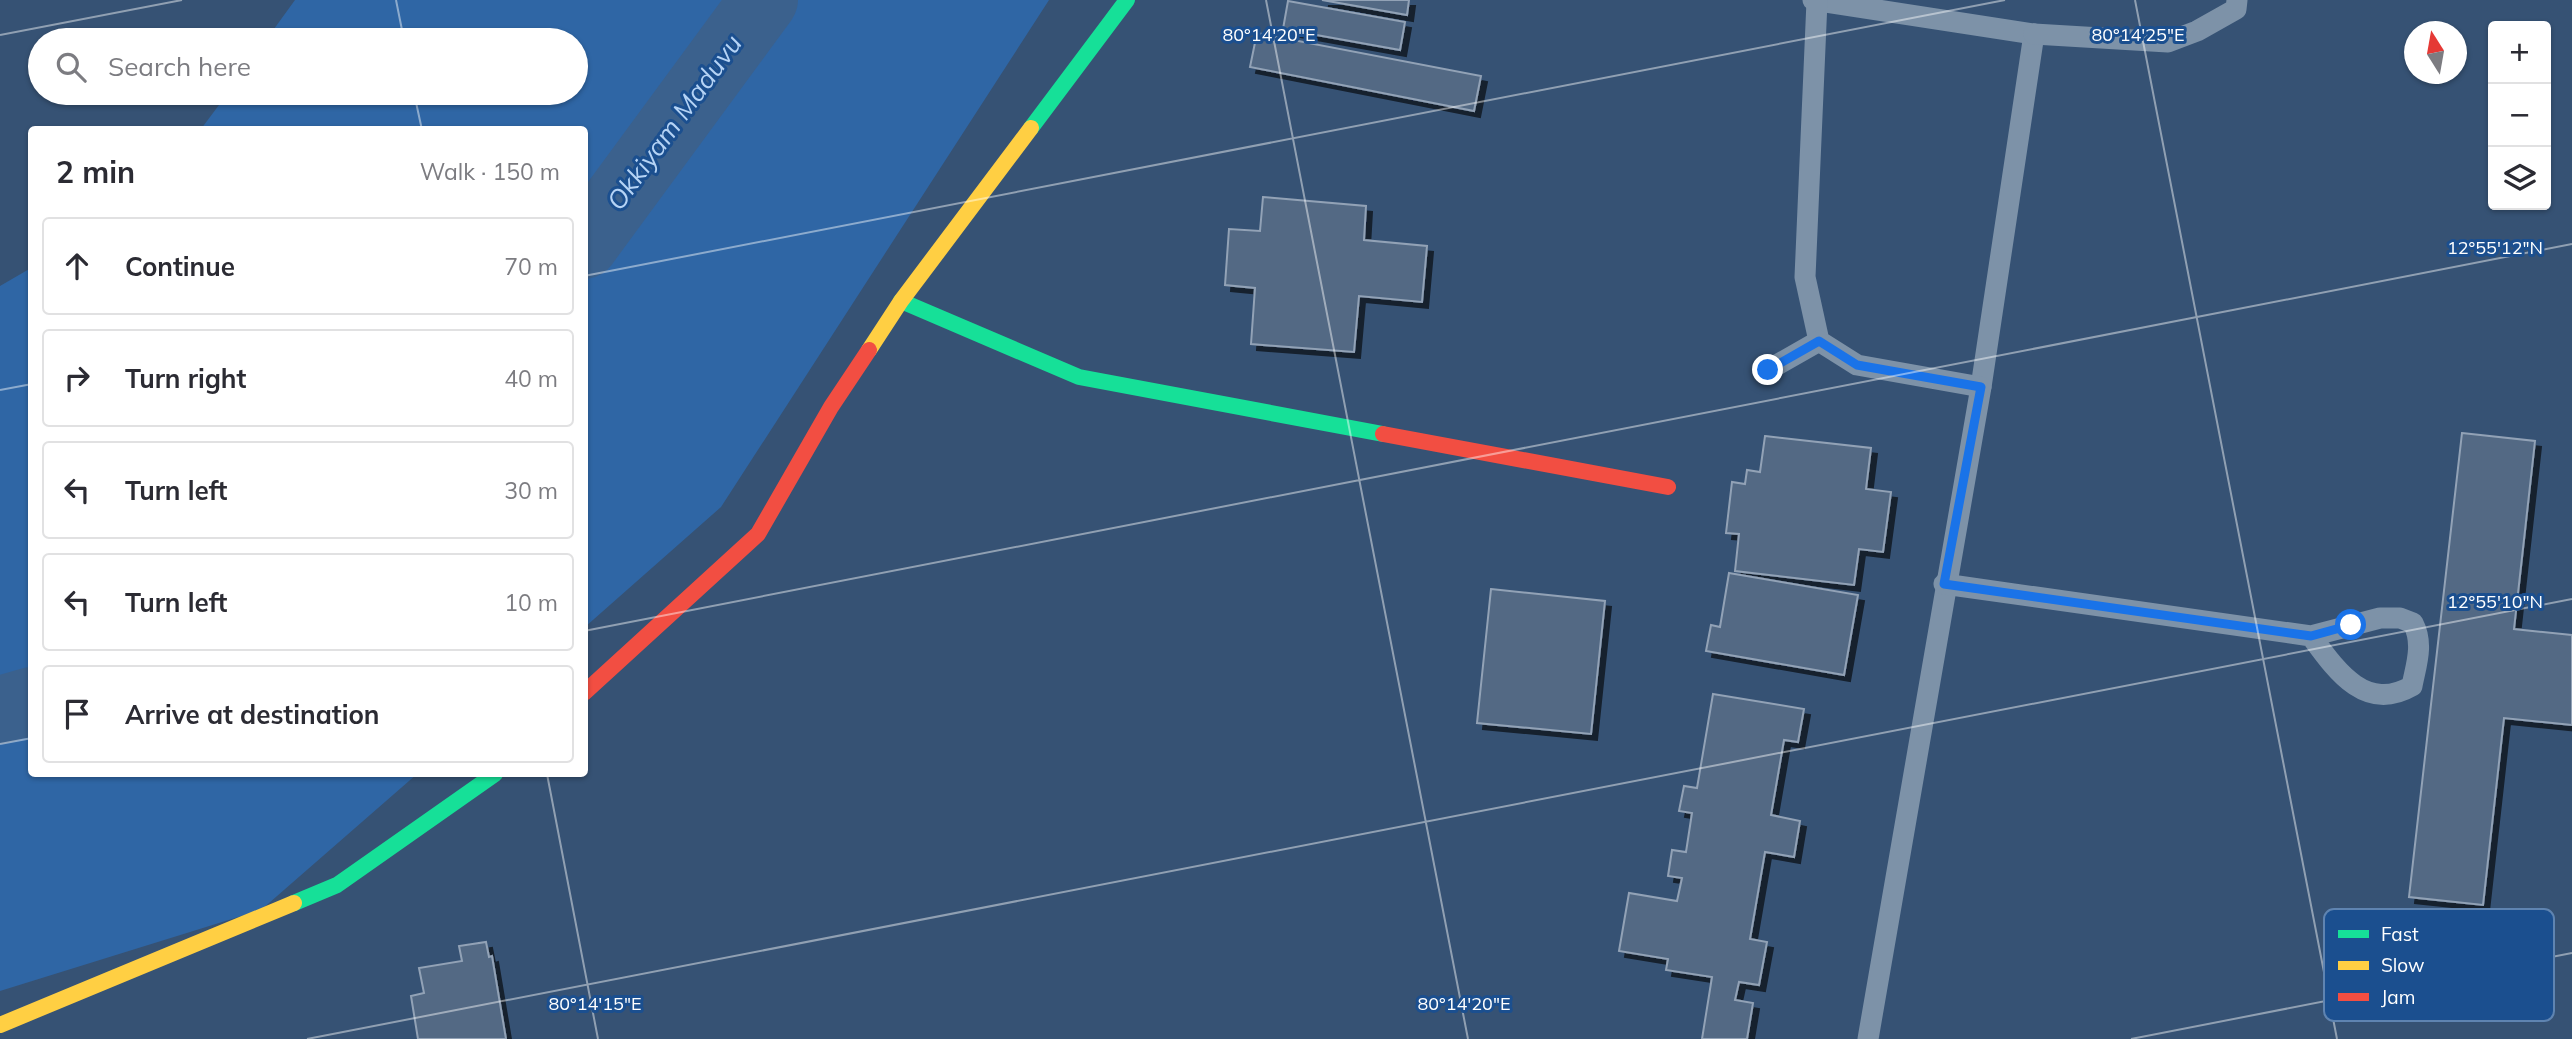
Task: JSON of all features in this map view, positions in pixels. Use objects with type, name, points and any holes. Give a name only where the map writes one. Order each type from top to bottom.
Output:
[{"type":"street","points":[[588,689],[758,534],[831,407],[901,301],[1127,0]]},
{"type":"street","points":[[901,301],[1079,377],[1668,487]]},
{"type":"street","points":[[0,1025],[20,1019],[337,885],[491,777]]},
{"type":"lane","points":[[1981,387],[1857,365],[1819,341],[1805,277],[1814,0],[2034,34],[2168,42],[2197,31],[2236,9],[2237,0]]},
{"type":"lane","points":[[1868,1039],[1944,584],[1981,387],[2034,34]]},
{"type":"lane","points":[[1768,370],[1819,341]]},
{"type":"lane","points":[[1944,584],[2311,636],[2380,618],[2400,618],[2413,623],[2418,634],[2419,654],[2412,686],[2396,695],[2376,694],[2351,684],[2311,636]]},
{"type":"shaded area","points":[[295,0],[1049,0],[721,507],[588,624],[588,126],[203,126],[219,105],[588,105],[588,28],[275,28]]},
{"type":"shaded area","points":[[28,270],[28,777],[414,777],[261,910],[0,991],[0,286]]},
{"type":"building","points":[[1322,0],[1409,0],[1407,15]]},
{"type":"building","points":[[1288,1],[1405,22],[1400,50],[1283,29]]},
{"type":"building","points":[[1257,33],[1481,76],[1474,111],[1250,67]]},
{"type":"building","points":[[1263,197],[1366,206],[1364,240],[1427,246],[1422,302],[1359,296],[1354,352],[1251,344],[1255,288],[1225,285],[1229,229],[1260,231]]},
{"type":"building","points":[[2462,433],[2535,441],[2514,629],[2572,635],[2572,725],[2504,718],[2483,905],[2409,897]]},
{"type":"building","points":[[1765,436],[1871,448],[1866,489],[1891,492],[1883,552],[1859,549],[1854,585],[1735,571],[1739,534],[1726,533],[1732,482],[1745,484],[1747,470],[1760,472]]},
{"type":"building","points":[[1729,573],[1858,595],[1844,675],[1706,651],[1711,625],[1720,627]]},
{"type":"building","points":[[1491,589],[1605,601],[1591,734],[1477,723]]},
{"type":"building","points":[[1713,694],[1804,709],[1798,742],[1784,740],[1771,815],[1800,821],[1794,857],[1765,852],[1750,939],[1767,942],[1759,985],[1739,982],[1735,1000],[1753,1003],[1747,1039],[1702,1039],[1712,977],[1666,970],[1668,959],[1619,951],[1629,893],[1677,901],[1682,878],[1668,876],[1672,850],[1686,852],[1692,813],[1679,811],[1684,786],[1697,788]]},
{"type":"building","points":[[486,942],[489,957],[492,956],[506,1039],[418,1039],[411,996],[424,993],[419,968],[462,961],[459,946]]},
{"type":"waterway","name":"Okkiyam Maduvu","points":[[588,240],[764,0]]},
{"type":"waterway","name":"Okkiyam Maduvu","points":[[0,710],[28,702]]},
{"type":"traffic: fast","points":[[1031,128],[1127,0]]},
{"type":"traffic: fast","points":[[901,301],[1079,377],[1383,434]]},
{"type":"traffic: fast","points":[[294,903],[337,885],[491,777]]},
{"type":"traffic: slow","points":[[869,350],[901,301],[1031,128]]},
{"type":"traffic: slow","points":[[0,1025],[294,903]]},
{"type":"traffic: jam","points":[[588,689],[758,534],[831,407],[869,350]]},
{"type":"traffic: jam","points":[[1383,434],[1668,487]]},
{"type":"route","points":[[1768,370],[1819,341],[1857,365],[1981,387],[1944,584],[2311,636],[2351,625]]}]
